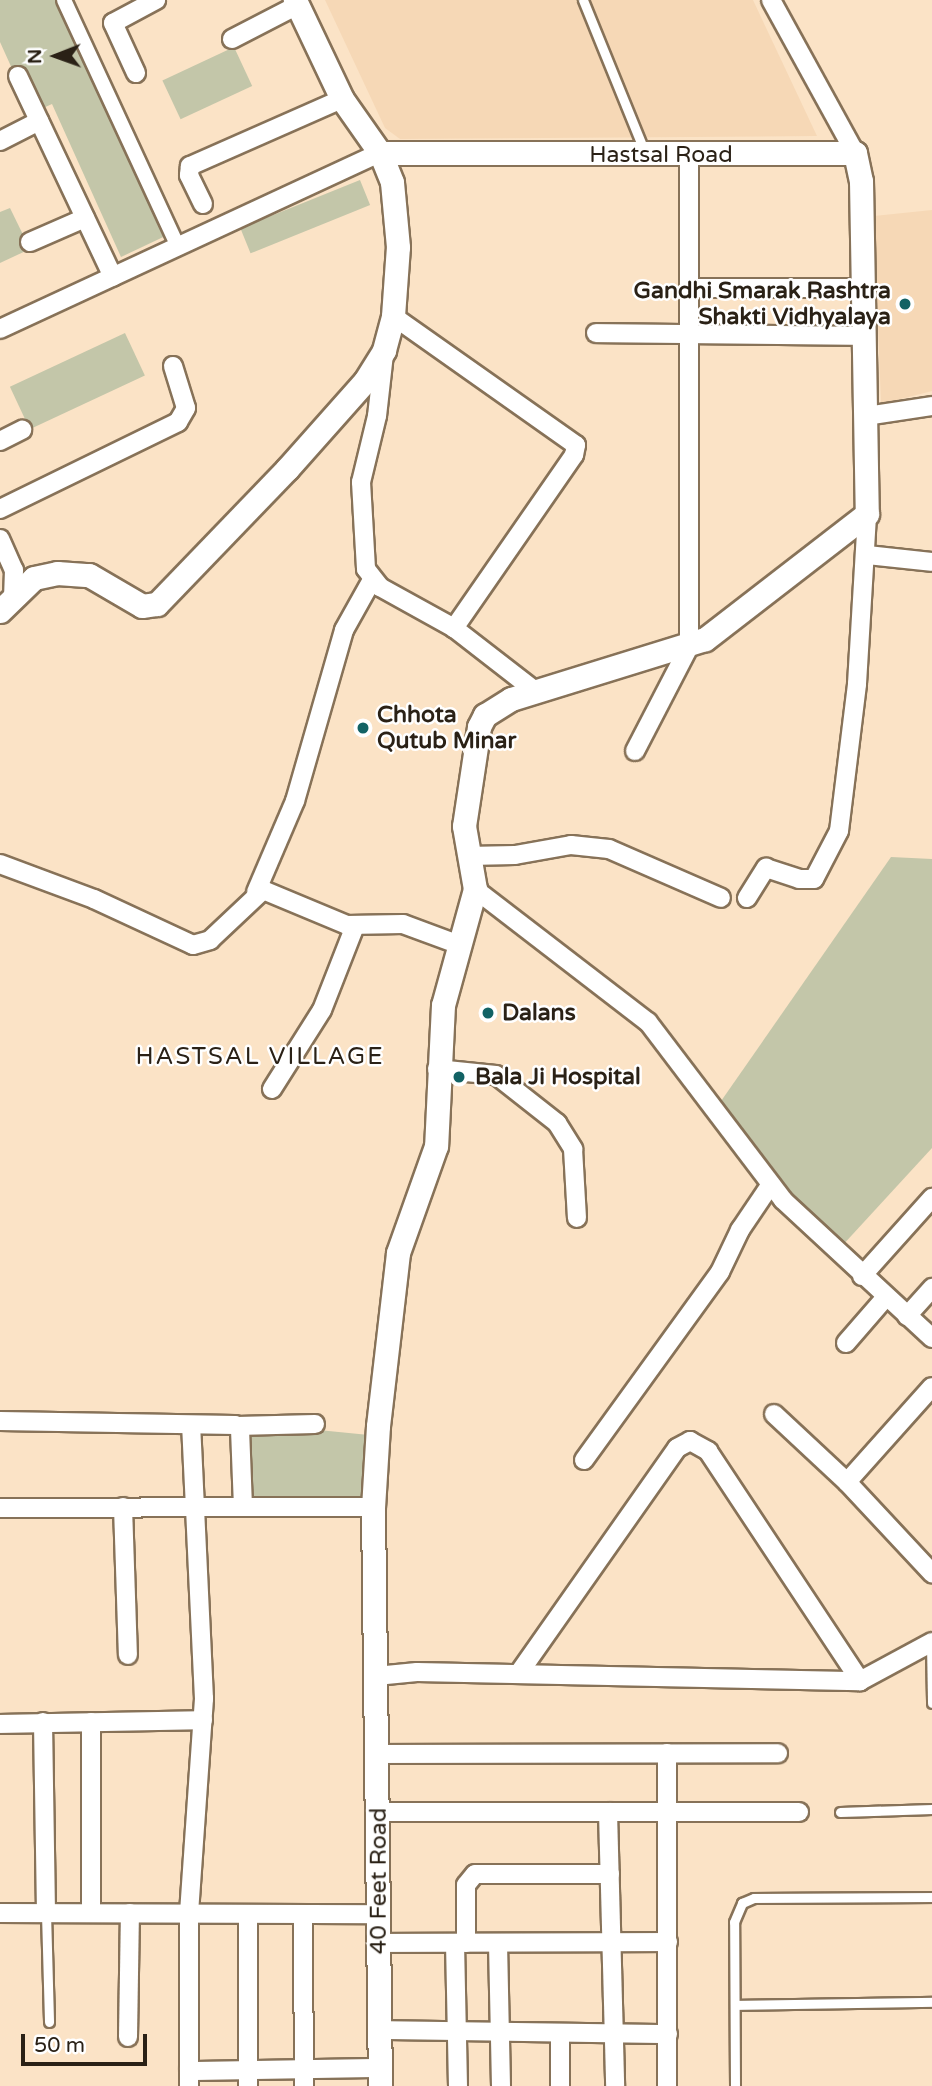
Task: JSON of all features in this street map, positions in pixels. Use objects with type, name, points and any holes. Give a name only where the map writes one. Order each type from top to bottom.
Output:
[{"type":"street","points":[[64,0],[178,247]]},
{"type":"street","points":[[136,74],[113,23],[156,0]]},
{"type":"street","points":[[747,898],[766,868],[806,881],[814,878],[839,831],[867,555],[861,181],[855,153],[771,0]]},
{"type":"street","points":[[232,39],[297,3],[342,99],[380,153],[391,182],[398,247],[393,316],[384,350],[377,416],[361,482],[363,556],[372,580],[454,628],[534,690]]},
{"type":"street","points":[[18,76],[113,277]]},
{"type":"street","points":[[203,204],[189,175],[190,166],[342,99]]},
{"type":"street","points":[[0,141],[39,121]]},
{"type":"street","points":[[0,329],[380,153]]},
{"type":"street","name":"Hastsal Road","points":[[380,153],[689,156],[855,153]]},
{"type":"street","points":[[635,751],[689,647],[689,156]]},
{"type":"street","points":[[30,242],[85,218]]},
{"type":"street","points":[[689,288],[864,288]]},
{"type":"street","points":[[393,316],[577,449],[454,628]]},
{"type":"street","points":[[596,333],[865,336]]},
{"type":"street","points":[[0,538],[7,593],[34,578],[70,573],[97,578],[142,606],[157,604],[313,440],[365,381],[384,350]]},
{"type":"street","points":[[0,509],[178,422],[186,408],[173,366]]},
{"type":"street","points":[[866,416],[932,406]]},
{"type":"street","points":[[0,441],[22,429]]},
{"type":"street","points":[[867,514],[689,647],[534,690],[497,705],[479,727],[465,808],[468,856],[475,889],[648,1022],[794,1213],[932,1338]]},
{"type":"street","points":[[867,555],[932,562]]},
{"type":"street","points":[[0,864],[116,908],[192,945],[210,940],[256,892],[295,801],[344,630],[372,580]]},
{"type":"street","points":[[468,856],[515,855],[571,845],[609,849],[720,898]]},
{"type":"street","name":"40 Feet Road","points":[[380,2077],[379,1812],[373,1507],[383,1359],[403,1235],[434,1157],[437,1069],[443,1005],[457,944],[475,889]]},
{"type":"street","points":[[256,892],[266,891],[355,926],[403,925],[457,944]]},
{"type":"street","points":[[272,1089],[322,1010],[355,926]]},
{"type":"street","points":[[437,1069],[496,1075],[557,1123],[573,1149],[577,1218]]},
{"type":"street","points":[[584,1460],[713,1283],[740,1230],[771,1184]]},
{"type":"street","points":[[862,1276],[932,1198]]},
{"type":"street","points":[[907,1316],[932,1288]]},
{"type":"street","points":[[846,1343],[886,1297]]},
{"type":"street","points":[[847,1482],[932,1387]]},
{"type":"street","points":[[774,1414],[847,1482],[932,1573]]},
{"type":"street","points":[[0,1421],[237,1426],[315,1424]]},
{"type":"street","points":[[191,1425],[203,1720],[189,1913],[189,2078],[380,2077]]},
{"type":"street","points":[[237,1426],[243,1506]]},
{"type":"street","points":[[519,1673],[677,1448],[690,1441],[708,1451],[860,1681]]},
{"type":"street","points":[[122,1507],[128,1655]]},
{"type":"street","points":[[0,1508],[373,1507]]},
{"type":"street","points":[[376,1676],[519,1673],[860,1681],[932,1642]]},
{"type":"street","points":[[0,1724],[203,1720]]},
{"type":"street","points":[[43,1722],[46,1913]]},
{"type":"street","points":[[91,1722],[91,1913]]},
{"type":"street","points":[[667,1753],[667,2086]]},
{"type":"street","points":[[378,1754],[778,1753]]},
{"type":"street","points":[[379,1812],[799,1812]]},
{"type":"street","points":[[608,1812],[615,2086]]},
{"type":"street","points":[[458,2086],[457,2032],[466,1885],[475,1874],[610,1874]]},
{"type":"street","points":[[0,1913],[378,1914]]},
{"type":"street","points":[[128,2037],[130,1913]]},
{"type":"street","points":[[248,1914],[248,2078]]},
{"type":"street","points":[[303,1914],[304,2077]]},
{"type":"street","points":[[378,1944],[668,1942]]},
{"type":"street","points":[[498,1943],[501,2086]]},
{"type":"street","points":[[380,2031],[668,2034]]},
{"type":"street","points":[[560,2033],[560,2086]]},
{"type":"lane","points":[[583,0],[646,155]]},
{"type":"lane","points":[[932,1642],[932,1703]]},
{"type":"lane","points":[[840,1812],[932,1809]]},
{"type":"lane","points":[[735,2086],[734,1922],[742,1903],[754,1898],[932,1897]]},
{"type":"lane","points":[[46,1913],[49,2022]]},
{"type":"lane","points":[[734,2006],[932,2002]]},
{"type":"shaded area","points":[[325,0],[753,0],[817,136],[400,139],[385,128]]},
{"type":"shaded area","name":"Gandhi Smarak Rashtra Shakti Vidhyalaya","points":[[932,210],[932,391],[881,404],[874,216]]},
{"type":"green space","points":[[0,0],[71,0],[176,231],[121,257],[52,104],[32,113],[0,42]]},
{"type":"green space","points":[[234,47],[252,86],[181,119],[162,80]]},
{"type":"green space","points":[[360,180],[370,205],[251,253],[240,228]]},
{"type":"green space","points":[[10,208],[30,249],[0,263],[0,212]]},
{"type":"green space","points":[[125,333],[145,376],[30,429],[10,387]]},
{"type":"green space","points":[[891,857],[932,859],[932,1148],[841,1247],[791,1208],[719,1104]]},
{"type":"green space","points":[[288,1427],[369,1435],[369,1505],[244,1502],[243,1429]]},
{"type":"place","name":"Gandhi Smarak Rashtra Shakti Vidhyalaya","points":[[905,304]]},
{"type":"place","name":"Chhota Qutub Minar","points":[[363,728]]},
{"type":"place","name":"Dalans","points":[[488,1013]]},
{"type":"place","name":"Bala Ji Hospital","points":[[459,1077]]},
{"type":"district","name":"HASTSAL VILLAGE","points":[[260,1057]]}]
